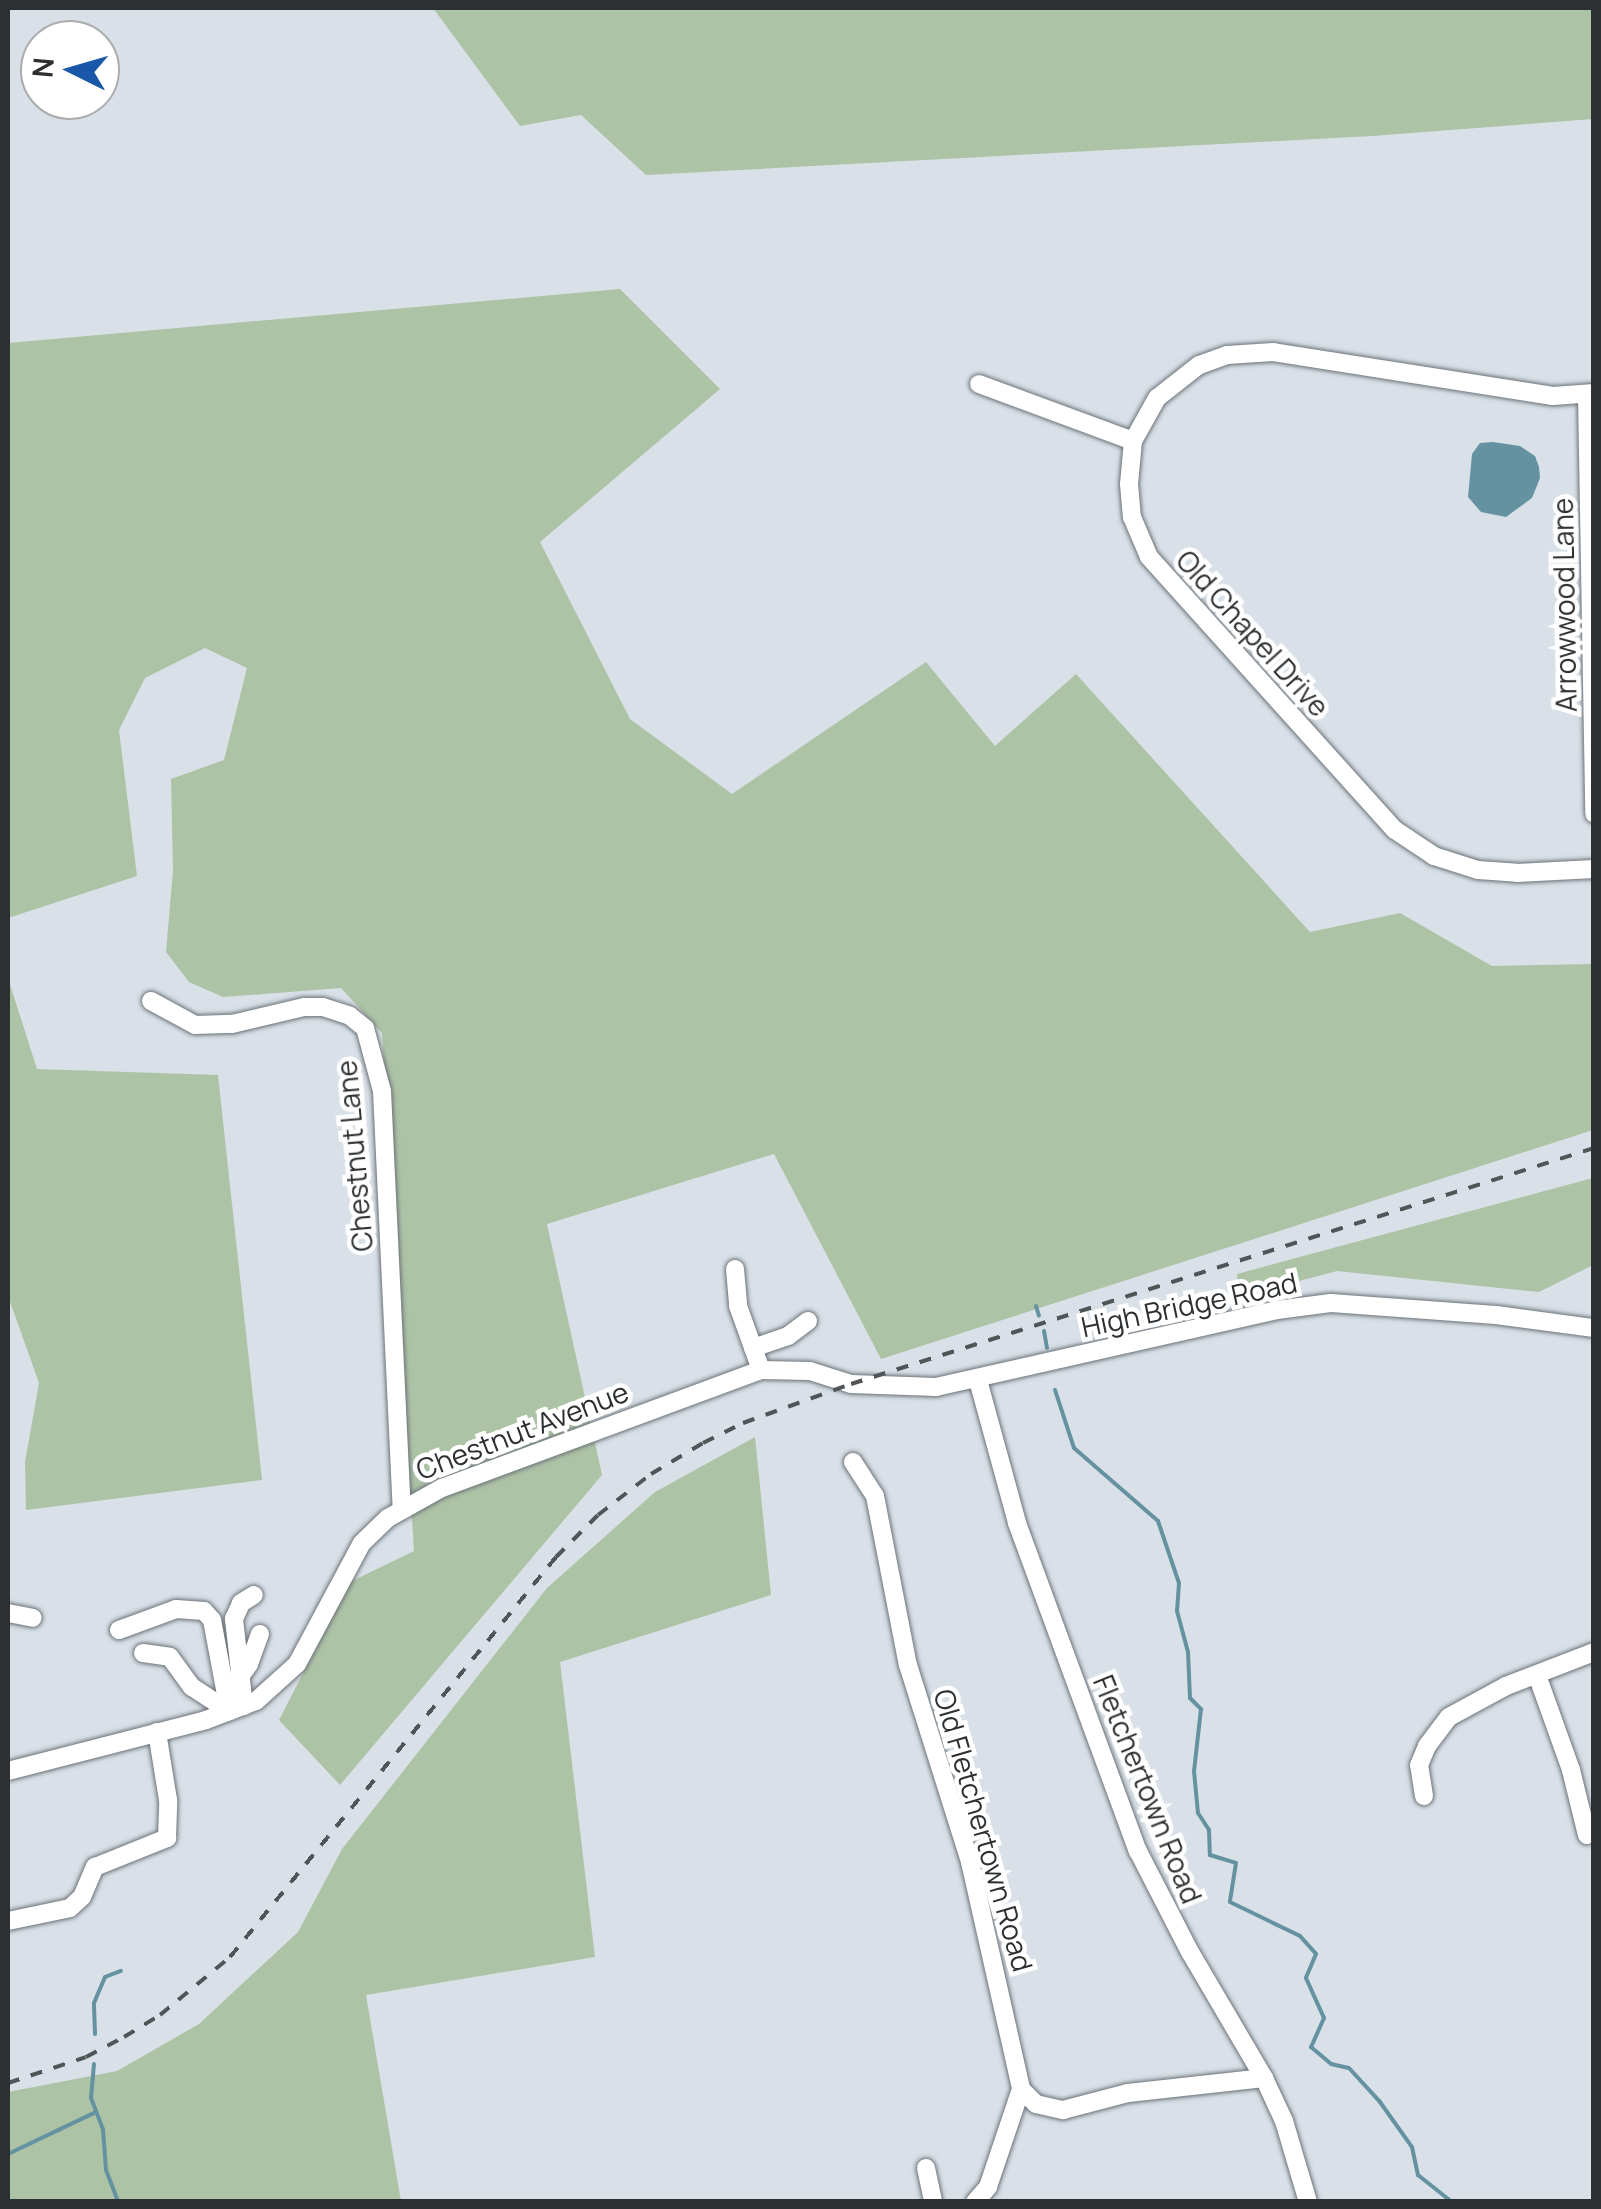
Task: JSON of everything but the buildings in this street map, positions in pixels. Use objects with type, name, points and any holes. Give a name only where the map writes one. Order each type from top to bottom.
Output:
[{"type":"street","name":"Old Chapel Drive","points":[[1590,394],[1553,396],[1273,352],[1241,352],[1199,365],[1170,386],[1147,412],[1133,440],[1130,502],[1149,558],[1395,830],[1423,850],[1461,866],[1517,874],[1594,869]]},
{"type":"street","points":[[979,384],[1133,440]]},
{"type":"street","name":"Arrowwood Lane","points":[[1590,394],[1594,814]]},
{"type":"street","name":"Chestnut Lane","points":[[151,1001],[195,1025],[232,1024],[304,1007],[323,1007],[350,1016],[365,1028],[377,1064],[383,1106],[402,1508]]},
{"type":"street","points":[[735,1269],[738,1306],[761,1370]]},
{"type":"street","name":"High Bridge Road","points":[[978,1380],[1308,1305],[1354,1304],[1496,1315],[1594,1328]]},
{"type":"street","points":[[753,1348],[794,1332],[808,1320]]},
{"type":"street","name":"Chestnut Avenue","points":[[8,1770],[236,1709],[270,1691],[297,1664],[362,1544],[402,1508],[442,1488],[761,1370],[810,1371],[851,1384],[892,1387],[978,1380]]},
{"type":"street","name":"Fletchertown Road","points":[[978,1380],[1017,1522],[1138,1851],[1172,1919],[1264,2078],[1284,2121],[1308,2202]]},
{"type":"street","name":"Old Fletchertown Road","points":[[853,1462],[875,1496],[908,1665],[970,1862],[1021,2089]]},
{"type":"street","points":[[236,1709],[239,1678],[234,1618],[240,1604],[254,1595]]},
{"type":"street","points":[[119,1630],[176,1608],[204,1610],[212,1620],[236,1709]]},
{"type":"street","points":[[8,1613],[34,1618]]},
{"type":"street","points":[[239,1678],[250,1664],[260,1634]]},
{"type":"street","points":[[1424,1796],[1419,1765],[1438,1728],[1468,1704],[1594,1652]]},
{"type":"street","points":[[143,1653],[170,1657],[192,1687],[236,1709]]},
{"type":"street","points":[[1538,1674],[1572,1770],[1587,1835]]},
{"type":"street","points":[[8,1920],[70,1908],[82,1897],[95,1868],[167,1838],[168,1800],[157,1732]]},
{"type":"street","points":[[975,2202],[988,2187],[1021,2089],[1036,2104],[1063,2110],[1128,2093],[1264,2078]]},
{"type":"street","points":[[926,2168],[933,2202]]},
{"type":"green space","points":[[433,8],[1593,8],[1593,119],[1372,136],[646,175],[581,115],[520,126]]},
{"type":"green space","points":[[620,289],[720,389],[540,542],[630,719],[732,794],[926,662],[995,746],[1076,674],[1310,932],[1400,913],[1492,966],[1593,964],[1593,1130],[881,1359],[774,1154],[547,1224],[602,1475],[340,1785],[279,1720],[350,1582],[414,1551],[382,1033],[341,988],[223,997],[189,982],[166,952],[173,870],[171,779],[224,760],[247,668],[205,648],[145,678],[119,730],[137,876],[8,918],[8,343]]},
{"type":"green space","points":[[8,978],[37,1069],[218,1075],[262,1480],[26,1510],[25,1462],[39,1383],[8,1296]]},
{"type":"green space","points":[[1593,1178],[1593,1265],[1539,1292],[1337,1271],[1239,1297],[1237,1274]]},
{"type":"green space","points":[[755,1437],[771,1595],[560,1662],[595,1957],[366,1995],[401,2201],[8,2201],[8,2092],[117,2071],[199,2024],[298,1932],[342,1849],[547,1588],[655,1492]]},
{"type":"water","points":[[1480,443],[1520,446],[1535,456],[1539,467],[1540,478],[1532,498],[1506,517],[1481,512],[1468,497],[1472,454]]},
{"type":"waterway","points":[[1036,1306],[1039,1316]]},
{"type":"waterway","points":[[1044,1331],[1047,1348]]},
{"type":"waterway","points":[[1055,1390],[1074,1448],[1158,1521],[1179,1583],[1177,1611],[1188,1652],[1190,1698],[1201,1709],[1194,1771],[1198,1813],[1209,1830],[1210,1855],[1236,1863],[1230,1902],[1300,1936],[1316,1954],[1306,1978],[1324,2018],[1311,2047],[1331,2064],[1349,2068],[1380,2102],[1412,2147],[1418,2175],[1452,2202]]},
{"type":"waterway","points":[[95,2034],[94,2003],[105,1977],[121,1971]]},
{"type":"waterway","points":[[94,2064],[91,2098],[103,2130],[106,2170],[118,2202]]},
{"type":"waterway","points":[[8,2154],[94,2113]]},
{"type":"railway","points":[[8,2083],[86,2057],[124,2037],[160,2015],[230,1957],[556,1557],[598,1515],[651,1474],[703,1443],[743,1423],[851,1384],[1594,1148]]}]
